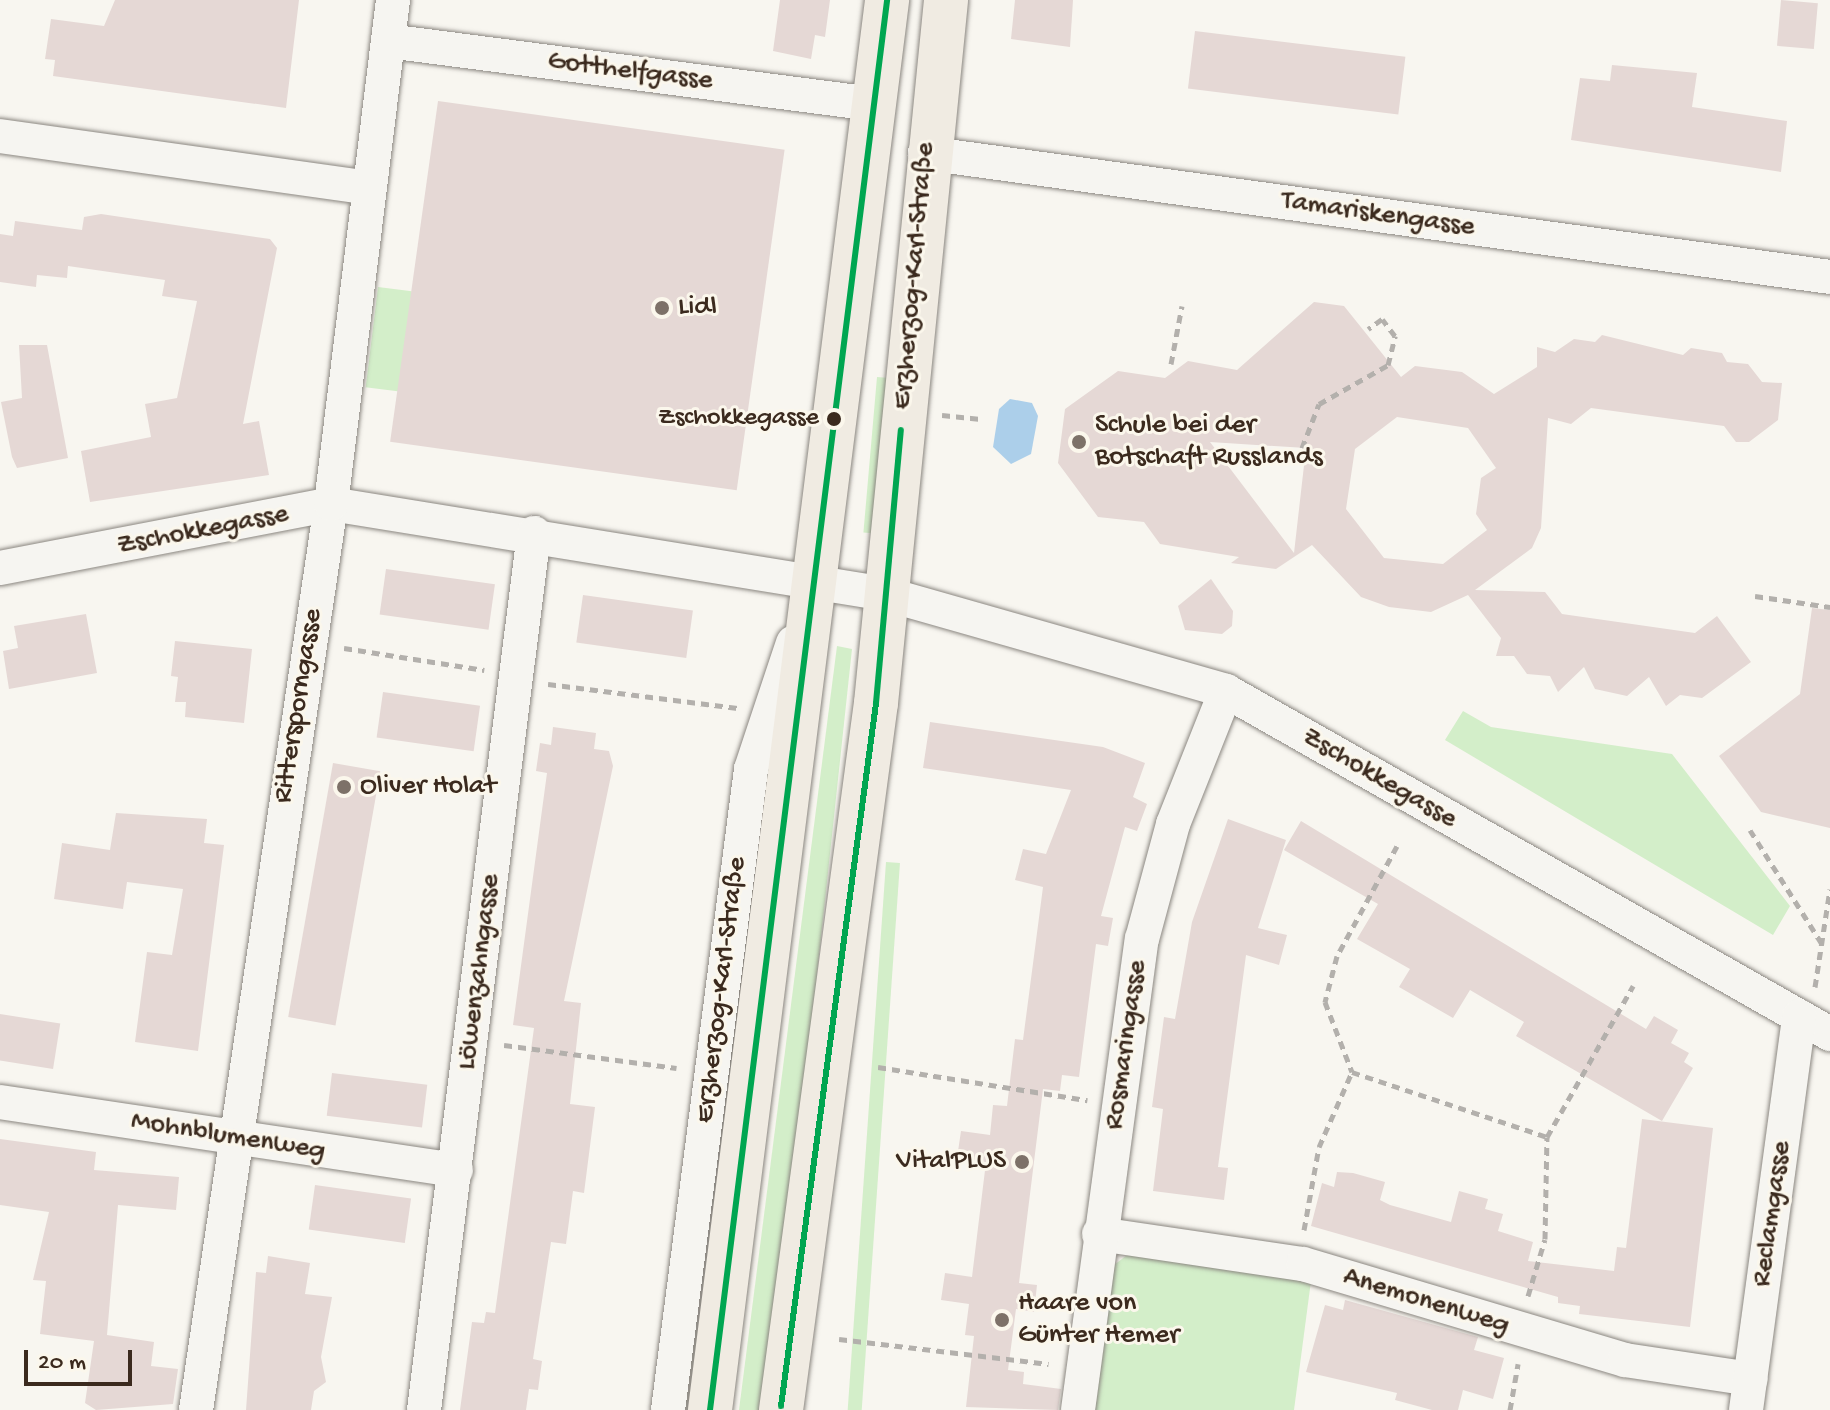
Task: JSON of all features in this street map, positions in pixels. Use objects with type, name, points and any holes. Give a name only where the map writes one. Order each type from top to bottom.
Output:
[{"type":"main road","name":"Erzherzog-Karl-Straße","points":[[710,1410],[887,0]]},
{"type":"main road","name":"Erzherzog-Karl-Straße","points":[[781,1410],[886,594],[925,153],[946,0]]},
{"type":"street","name":"Rittersporngasse","points":[[196,1410],[232,1137],[331,504],[393,0]]},
{"type":"street","name":"Gotthelfgasse","points":[[388,41],[873,104]]},
{"type":"street","points":[[0,136],[369,188]]},
{"type":"street","name":"Tamariskengasse","points":[[925,153],[1830,277]]},
{"type":"street","name":"Zschokkegasse","points":[[0,568],[331,504],[815,578],[886,594],[1226,691],[1806,1007],[1830,1034]]},
{"type":"street","name":"Löwenzahngasse","points":[[424,1410],[534,533]]},
{"type":"street","name":"Erzherzog-Karl-Straße","points":[[668,1410],[751,769],[815,578]]},
{"type":"street","name":"Rosmaringasse","points":[[1078,1410],[1099,1234],[1142,939],[1173,824],[1226,691]]},
{"type":"street","name":"Reclamgasse","points":[[1748,1394],[1806,1007]]},
{"type":"street","name":"Mohnblumenweg","points":[[0,1102],[456,1170]]},
{"type":"street","name":"Anemonenweg","points":[[1099,1234],[1303,1264],[1748,1394]]},
{"type":"path","points":[[1171,364],[1182,306]]},
{"type":"path","points":[[1302,448],[1319,404],[1388,365],[1395,336],[1382,319],[1368,329]]},
{"type":"path","points":[[941,415],[981,419]]},
{"type":"path","points":[[1755,596],[1830,607]]},
{"type":"path","points":[[337,647],[742,708]]},
{"type":"path","points":[[1750,830],[1822,944]]},
{"type":"path","points":[[1302,1239],[1319,1147],[1352,1072],[1325,1002],[1337,956],[1397,846]]},
{"type":"path","points":[[1806,1007],[1822,944],[1830,889]]},
{"type":"path","points":[[1523,1311],[1545,1239],[1547,1137],[1633,986]]},
{"type":"path","points":[[498,1045],[691,1070]]},
{"type":"path","points":[[878,1067],[1100,1101]]},
{"type":"path","points":[[1352,1072],[1547,1137]]},
{"type":"path","points":[[839,1339],[1066,1366]]},
{"type":"path","points":[[1510,1410],[1519,1356]]},
{"type":"green space","points":[[378,287],[412,291],[399,391],[366,387]]},
{"type":"green space","points":[[877,377],[889,378],[875,533],[863,532]]},
{"type":"green space","points":[[837,646],[852,649],[810,1040],[761,1410],[739,1410]]},
{"type":"green space","points":[[1463,711],[1491,727],[1672,754],[1790,906],[1773,935],[1445,740]]},
{"type":"green space","points":[[886,862],[900,863],[862,1410],[848,1410]]},
{"type":"green space","points":[[1135,1249],[1311,1281],[1294,1410],[1095,1410],[1114,1265]]},
{"type":"water","points":[[1010,399],[1032,403],[1038,416],[1031,454],[1011,464],[993,447],[999,409]]},
{"type":"building","points":[[115,0],[299,0],[286,108],[53,76],[55,60],[45,59],[51,19],[104,26]]},
{"type":"building","points":[[780,0],[830,0],[825,37],[815,35],[811,59],[773,51]]},
{"type":"building","points":[[1015,0],[1073,0],[1070,47],[1011,39]]},
{"type":"building","points":[[1781,0],[1818,3],[1814,49],[1777,46]]},
{"type":"building","points":[[1195,31],[1405,57],[1398,114],[1188,89]]},
{"type":"building","points":[[1612,65],[1697,73],[1692,107],[1787,121],[1781,172],[1571,140],[1580,78],[1610,81]]},
{"type":"building","points":[[438,101],[785,150],[737,490],[390,442]]},
{"type":"building","points":[[101,214],[270,239],[277,248],[243,424],[259,421],[269,475],[90,502],[81,451],[151,437],[145,404],[177,398],[197,301],[162,296],[165,280],[68,266],[67,278],[37,275],[36,287],[0,282],[0,234],[13,236],[15,221],[82,230],[84,217]]},
{"type":"building","points":[[1314,302],[1344,306],[1401,377],[1415,366],[1462,372],[1494,394],[1537,367],[1537,347],[1555,352],[1574,339],[1595,342],[1602,335],[1683,355],[1691,348],[1722,353],[1727,362],[1748,364],[1762,382],[1782,383],[1778,420],[1749,442],[1736,442],[1724,426],[1591,408],[1571,424],[1548,418],[1541,528],[1532,548],[1475,590],[1545,592],[1562,614],[1695,633],[1717,616],[1751,662],[1702,698],[1680,695],[1666,706],[1649,677],[1627,696],[1595,689],[1584,667],[1558,692],[1550,676],[1527,674],[1514,656],[1496,656],[1501,638],[1468,595],[1431,612],[1389,607],[1361,597],[1312,545],[1276,569],[1231,563],[1239,557],[1160,544],[1144,522],[1098,517],[1058,463],[1065,409],[1118,371],[1165,378],[1188,361],[1237,370]],"holes":[[[1397,417],[1468,428],[1496,468],[1481,478],[1476,514],[1487,530],[1443,564],[1384,558],[1346,509],[1355,449]],[[1210,442],[1306,448],[1294,553]]]},
{"type":"building","points":[[19,345],[47,345],[68,458],[17,468],[12,457],[1,402],[22,398]]},
{"type":"building","points":[[386,569],[495,584],[489,630],[380,615]]},
{"type":"building","points":[[1211,579],[1233,611],[1232,626],[1222,634],[1185,630],[1178,606]]},
{"type":"building","points":[[583,595],[693,610],[686,658],[576,643]]},
{"type":"building","points":[[1812,608],[1830,610],[1830,828],[1761,812],[1719,756],[1800,694]]},
{"type":"building","points":[[86,614],[97,673],[9,689],[3,651],[18,648],[14,626]]},
{"type":"building","points":[[175,641],[252,649],[244,723],[185,717],[186,702],[175,702],[178,677],[171,676]]},
{"type":"building","points":[[383,692],[480,706],[474,751],[377,738]]},
{"type":"building","points":[[930,722],[1103,747],[1145,763],[1133,797],[1147,804],[1137,831],[1125,827],[1101,916],[1113,918],[1108,946],[1096,944],[1079,1077],[1062,1075],[1060,1091],[1043,1089],[1019,1283],[1037,1285],[1034,1312],[1016,1309],[1008,1370],[1024,1372],[1023,1384],[1061,1389],[1058,1410],[966,1407],[974,1336],[965,1335],[969,1304],[941,1300],[945,1273],[972,1277],[986,1162],[957,1158],[961,1131],[990,1135],[993,1105],[1007,1106],[1015,1039],[1023,1040],[1043,887],[1015,880],[1023,849],[1046,854],[1071,790],[923,768]]},
{"type":"building","points":[[553,727],[596,733],[594,749],[609,751],[613,766],[564,1001],[581,1003],[570,1104],[595,1107],[584,1193],[573,1191],[566,1244],[551,1242],[533,1359],[542,1361],[538,1390],[529,1389],[526,1410],[460,1410],[472,1322],[484,1323],[486,1312],[495,1313],[534,1028],[513,1025],[547,773],[536,771],[540,743],[551,745]]},
{"type":"building","points":[[333,763],[380,771],[335,1025],[288,1017]]},
{"type":"building","points":[[116,813],[207,819],[204,843],[224,845],[198,1051],[135,1042],[147,952],[172,955],[183,889],[127,882],[123,909],[54,899],[62,843],[110,850]]},
{"type":"building","points":[[1228,819],[1286,840],[1258,928],[1287,935],[1279,965],[1246,955],[1218,1167],[1228,1168],[1224,1200],[1153,1191],[1163,1109],[1152,1107],[1164,1017],[1175,1019],[1192,922]]},
{"type":"building","points":[[1301,821],[1646,1029],[1654,1016],[1678,1030],[1671,1043],[1689,1053],[1684,1062],[1693,1068],[1662,1121],[1516,1036],[1524,1022],[1470,990],[1453,1018],[1399,987],[1410,969],[1357,939],[1378,904],[1284,850]]},
{"type":"building","points":[[0,1014],[60,1024],[53,1069],[0,1061]]},
{"type":"building","points":[[332,1073],[427,1085],[422,1127],[327,1116]]},
{"type":"building","points":[[1642,1119],[1713,1128],[1690,1327],[1579,1314],[1580,1306],[1558,1303],[1558,1297],[1311,1226],[1322,1183],[1334,1187],[1337,1172],[1353,1173],[1385,1182],[1380,1200],[1390,1205],[1451,1222],[1459,1191],[1488,1199],[1485,1209],[1503,1214],[1498,1231],[1533,1242],[1528,1261],[1614,1271],[1617,1247],[1626,1248]]},
{"type":"building","points":[[0,1139],[96,1152],[94,1170],[179,1177],[176,1210],[118,1205],[107,1335],[154,1342],[151,1366],[178,1369],[173,1404],[96,1410],[85,1403],[94,1341],[40,1334],[46,1281],[33,1280],[49,1212],[0,1205]]},
{"type":"building","points":[[315,1185],[411,1198],[405,1243],[309,1230]]},
{"type":"building","points":[[268,1256],[310,1263],[305,1294],[332,1297],[321,1357],[326,1382],[314,1391],[311,1410],[246,1410],[256,1272],[266,1273]]},
{"type":"building","points":[[1345,1300],[1478,1337],[1474,1350],[1504,1358],[1493,1399],[1463,1390],[1458,1410],[1432,1410],[1395,1400],[1397,1393],[1306,1372],[1325,1305],[1343,1310]]},
{"type":"transit line","points":[[710,1410],[887,0]]},
{"type":"transit line","points":[[781,1406],[876,703],[901,430]]},
{"type":"place","name":"Lidl","points":[[662,308]]},
{"type":"place","name":"Zschokkegasse","points":[[834,419]]},
{"type":"place","name":"Schule bei der Botschaft Russlands","points":[[1079,442]]},
{"type":"place","name":"Oliver Holat","points":[[344,787]]},
{"type":"place","name":"VitalPLUS","points":[[1022,1162]]},
{"type":"place","name":"Haare von Günter Hemer","points":[[1002,1320]]}]
